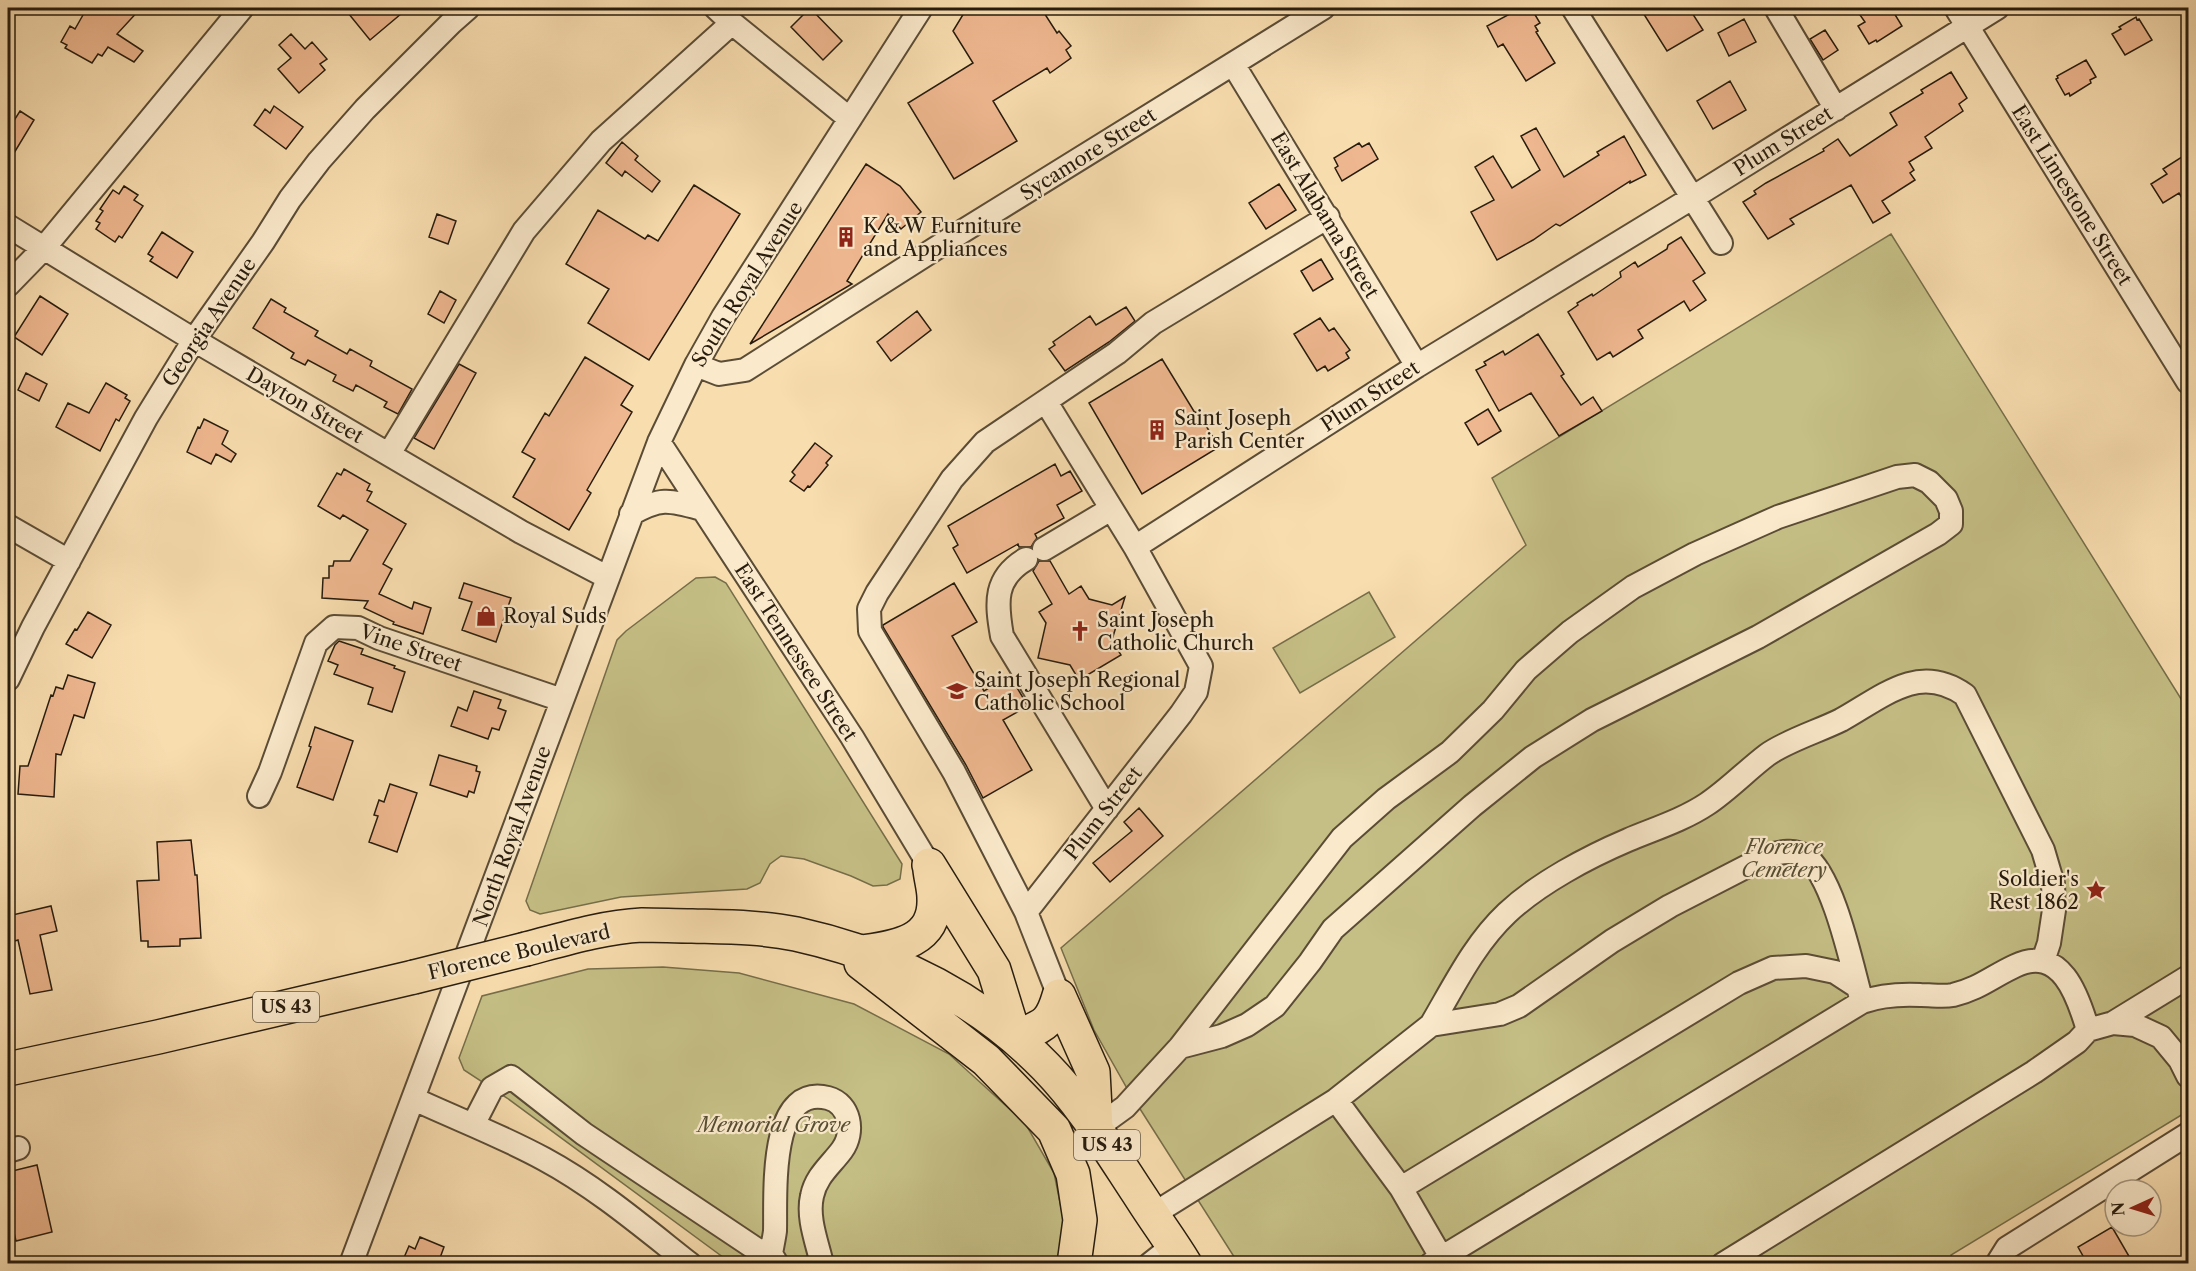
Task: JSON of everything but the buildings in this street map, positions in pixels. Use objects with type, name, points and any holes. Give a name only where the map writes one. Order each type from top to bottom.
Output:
[{"type":"highway","points":[[851,949],[896,947],[910,942],[925,930],[932,915],[934,900],[929,865]]},
{"type":"highway","points":[[929,865],[994,970],[1015,1038],[1046,1024],[1054,1015],[1059,996]]},
{"type":"highway","name":"Florence Boulevard","points":[[8,1069],[158,1037],[414,977],[579,935],[641,925],[746,927],[795,934],[851,949],[885,960],[929,981],[969,1004],[1015,1038]]},
{"type":"highway","points":[[851,949],[986,1060],[1054,1130],[1074,1174],[1080,1220],[1074,1263]]},
{"type":"highway","points":[[1059,996],[1093,1072],[1096,1128]]},
{"type":"highway","name":"US 43","points":[[1015,1038],[1046,1067],[1096,1128],[1152,1215],[1169,1257]]},
{"type":"street","points":[[8,285],[44,248],[242,8]]},
{"type":"street","name":"Georgia Avenue","points":[[8,679],[33,627],[146,418],[194,340],[263,242],[290,199],[319,161],[365,109],[451,22],[468,8]]},
{"type":"street","name":"South Royal Avenue","points":[[607,577],[659,442],[696,365],[723,317],[921,8]]},
{"type":"street","name":"Sycamore Street","points":[[696,365],[719,374],[745,370],[963,231],[1323,8]]},
{"type":"street","points":[[1573,8],[1721,243]]},
{"type":"street","points":[[1776,8],[1836,109]]},
{"type":"street","name":"Plum Street","points":[[1026,912],[1196,692],[1201,666],[1135,548],[1417,366],[1836,109],[1962,16],[1996,8]]},
{"type":"street","points":[[389,454],[524,231],[601,141],[724,15],[850,119]]},
{"type":"street","name":"East Limestone Street","points":[[1962,16],[2188,382]]},
{"type":"street","name":"East Alabama Street","points":[[1233,64],[1417,366]]},
{"type":"street","points":[[1059,996],[1026,912],[954,772],[870,631],[869,609],[877,593],[952,479],[985,442],[1117,353],[1153,323],[1328,217]]},
{"type":"street","name":"Dayton Street","points":[[8,226],[194,340],[521,532],[607,577]]},
{"type":"street","points":[[1046,402],[1135,548]]},
{"type":"street","name":"East Tennessee Street","points":[[659,442],[852,737],[929,865]]},
{"type":"street","points":[[1096,1128],[1125,1107],[1180,1047],[1342,838],[1386,799],[1450,752],[1493,710],[1526,670],[1579,626],[1633,587],[1695,554],[1778,517],[1842,494],[1897,477],[1915,475],[1929,482],[1946,499],[1951,511],[1951,524],[1938,534],[1758,637],[1592,720],[1533,757],[1472,806],[1333,929],[1275,1006],[1222,1036],[1180,1047]]},
{"type":"street","points":[[631,514],[650,503],[667,501],[702,509]]},
{"type":"street","points":[[1107,808],[1002,636],[998,615],[998,597],[1003,580],[1013,567],[1112,509]]},
{"type":"street","points":[[8,526],[69,561]]},
{"type":"street","name":"North Royal Avenue","points":[[351,1263],[607,577]]},
{"type":"street","name":"Vine Street","points":[[259,796],[270,772],[316,643],[334,627],[358,628],[379,638],[562,700]]},
{"type":"street","points":[[1152,1215],[1336,1100],[1431,1025],[1482,939],[1509,911],[1537,890],[1588,860],[1686,816],[1707,804],[1769,754],[1910,684],[1930,682],[1951,685],[1965,695],[2043,850],[2054,884],[2054,909],[2049,943],[2043,960]]},
{"type":"street","points":[[1431,1025],[1500,1014],[1519,1006],[1612,941],[1670,906],[1769,855],[1787,851],[1804,855],[1817,867],[1841,924],[1860,994]]},
{"type":"street","points":[[1401,1188],[1739,983],[1773,968],[1806,966],[1835,972],[1860,994],[1875,997],[1949,996],[1964,993],[2027,961],[2043,960],[2057,967],[2070,983],[2079,1000],[2088,1030]]},
{"type":"street","points":[[1724,1263],[2034,1072],[2077,1042],[2088,1030],[2113,1023],[2188,977]]},
{"type":"street","points":[[1336,1100],[1401,1188],[1436,1260],[1860,994]]},
{"type":"street","points":[[2113,1023],[2135,1025],[2162,1037],[2180,1060],[2188,1076]]},
{"type":"street","points":[[473,1125],[492,1088],[511,1077],[584,1134],[774,1259],[774,1211],[781,1134],[787,1117],[800,1100],[816,1095],[835,1100],[847,1112],[849,1132],[843,1149],[825,1167],[812,1195],[812,1221],[822,1263]]},
{"type":"street","points":[[414,1099],[546,1160],[589,1186],[690,1263]]},
{"type":"street","points":[[2002,1256],[2188,1134]]},
{"type":"green space","name":"Florence Cemetery","points":[[1891,234],[2188,710],[2188,1111],[1951,1255],[1955,1263],[1238,1263],[1128,1090],[1094,1030],[1061,948],[1526,545],[1492,478]]},
{"type":"green space","points":[[715,577],[726,583],[902,864],[900,879],[887,885],[873,886],[804,859],[781,856],[770,864],[760,883],[747,889],[621,897],[540,914],[530,910],[526,901],[617,640],[696,578]]},
{"type":"green space","points":[[1369,592],[1395,637],[1300,693],[1273,648]]},
{"type":"green space","name":"Memorial Grove","points":[[663,967],[739,973],[854,1004],[949,1054],[1025,1123],[1054,1173],[1065,1227],[1057,1263],[731,1263],[507,1098],[464,1070],[459,1058],[482,996],[588,969]]},
{"type":"place","name":"K & W Furniture and Appliances","points":[[846,237]]},
{"type":"place","name":"Saint Joseph Parish Center","points":[[1157,430]]},
{"type":"place","name":"Royal Suds","points":[[486,616]]},
{"type":"place","name":"Saint Joseph Catholic Church","points":[[1080,631]]},
{"type":"place","name":"Saint Joseph Regional Catholic School","points":[[957,691]]},
{"type":"place","name":"Soldier's Rest 1862","points":[[2096,890]]}]
